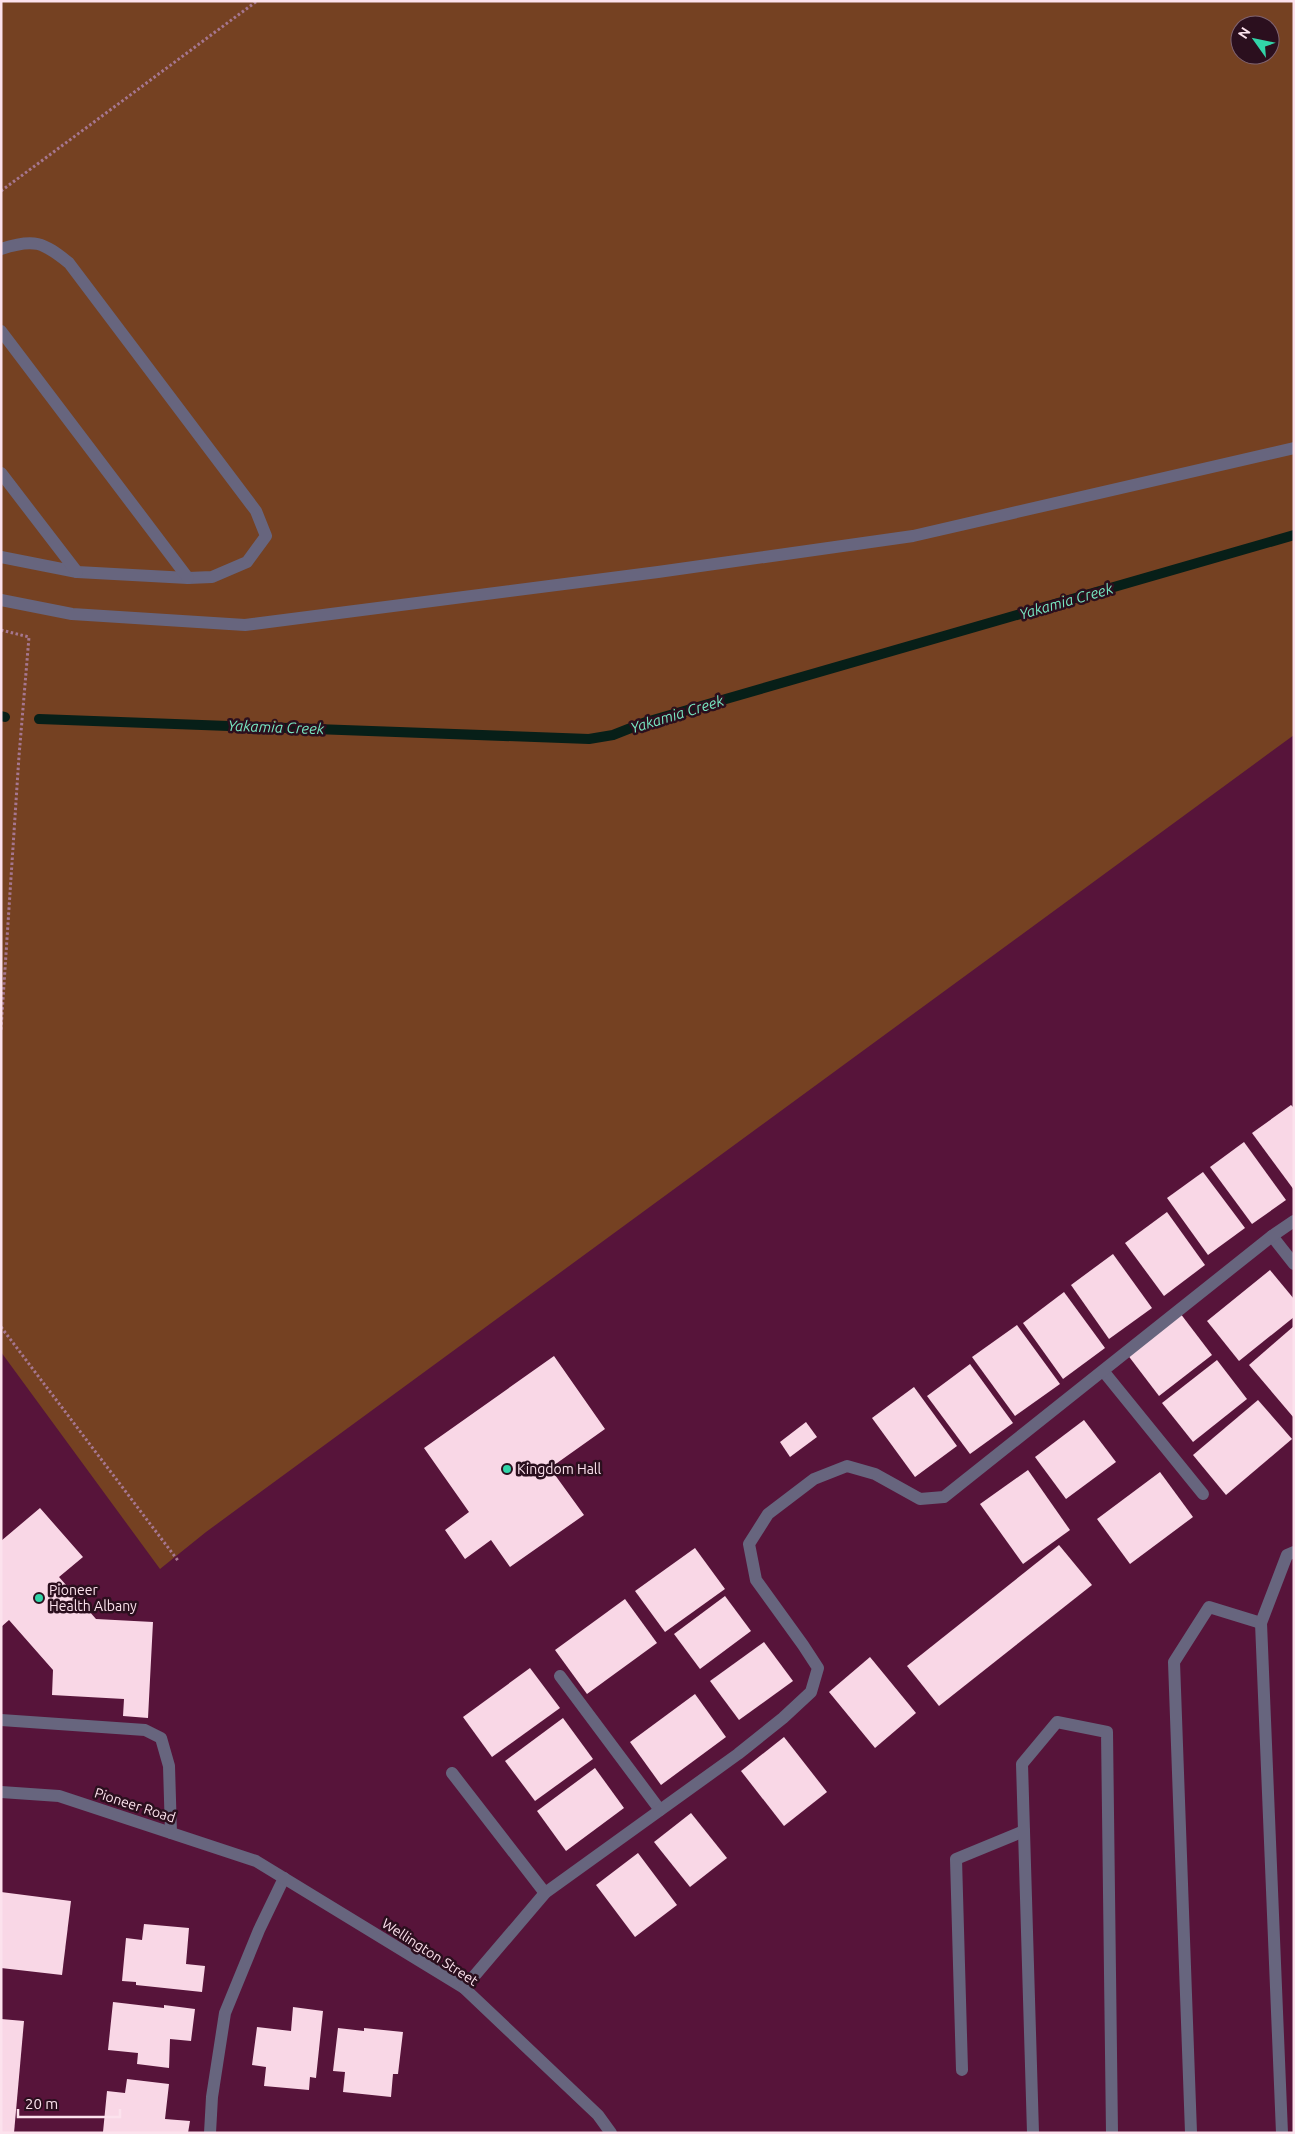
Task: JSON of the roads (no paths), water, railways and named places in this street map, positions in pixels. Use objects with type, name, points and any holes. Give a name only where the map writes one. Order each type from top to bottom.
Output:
[{"type":"street","points":[[1,249],[22,242],[48,246],[69,263],[256,511],[266,536],[247,562],[212,577],[188,578],[77,572],[1,557]]},
{"type":"street","points":[[1,332],[188,578]]},
{"type":"street","points":[[1,600],[72,614],[254,623],[658,572],[913,536],[1294,448]]},
{"type":"street","points":[[1,474],[77,572]]},
{"type":"street","points":[[464,1988],[545,1893],[753,1742],[784,1718],[811,1692],[818,1668],[804,1644],[756,1580],[749,1544],[768,1514],[814,1479],[847,1466],[875,1474],[920,1499],[944,1497],[1104,1372],[1272,1236],[1294,1221]]},
{"type":"street","points":[[1272,1236],[1294,1264]]},
{"type":"street","points":[[1104,1372],[1203,1494]]},
{"type":"street","points":[[1282,2133],[1262,1623],[1287,1554],[1294,1552]]},
{"type":"street","points":[[1191,2133],[1174,1662],[1209,1608],[1262,1623]]},
{"type":"street","points":[[560,1676],[660,1810]]},
{"type":"street","points":[[1,1720],[144,1730],[161,1738],[169,1766],[171,1833]]},
{"type":"street","points":[[1033,2133],[1022,1764],[1058,1722],[1107,1732],[1112,2133]]},
{"type":"street","points":[[452,1773],[545,1893]]},
{"type":"street","name":"Pioneer Road","points":[[1,1792],[59,1796],[256,1861]]},
{"type":"street","points":[[962,2070],[956,1859],[1024,1831]]},
{"type":"street","name":"Wellington Street","points":[[256,1861],[464,1988],[598,2114],[612,2133]]},
{"type":"street","points":[[210,2133],[212,2097],[225,2013],[259,1930],[284,1878]]},
{"type":"waterway","name":"Yakamia Creek","points":[[39,719],[589,739],[613,735],[646,722],[1294,535]]},
{"type":"waterway","name":"Yakamia Creek","points":[[1,716],[5,717]]},
{"type":"place","name":"Kingdom Hall","points":[[507,1469]]},
{"type":"place","name":"Pioneer Health Albany","points":[[39,1598]]}]
